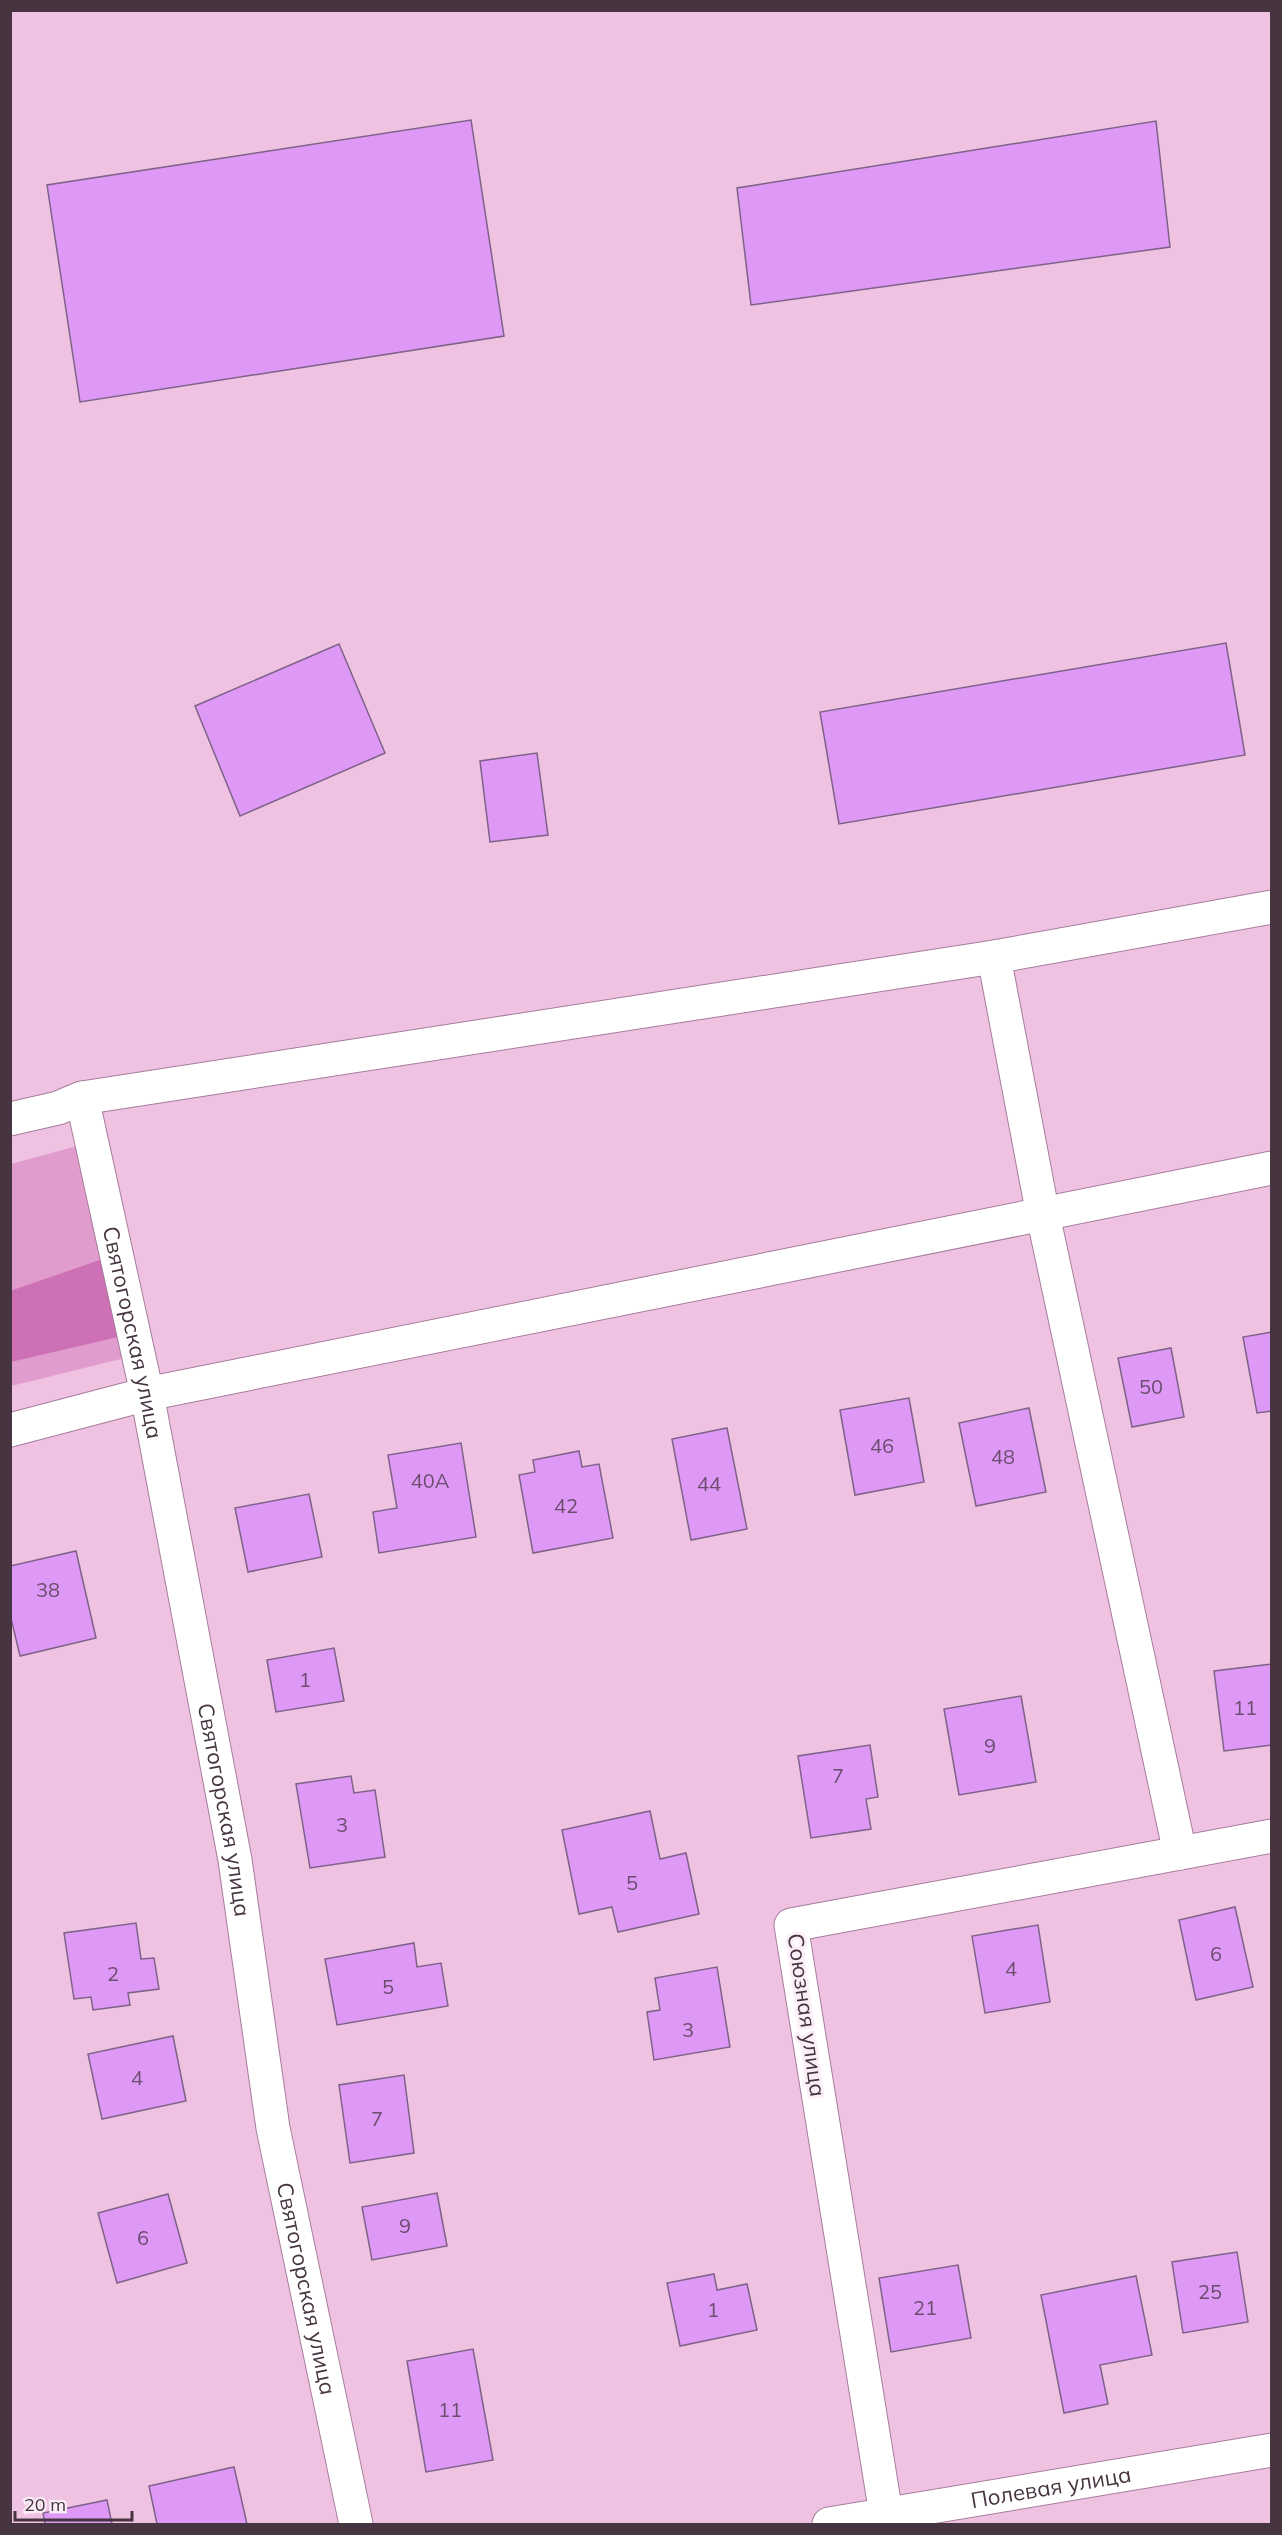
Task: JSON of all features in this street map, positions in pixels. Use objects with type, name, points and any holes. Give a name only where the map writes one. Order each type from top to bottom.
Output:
[{"type":"street","points":[[10,1119],[58,1108],[82,1098],[994,957],[1272,907]]},
{"type":"street","points":[[994,957],[1044,1215],[1180,1853]]},
{"type":"street","name":"Святогорская улица","points":[[82,1098],[147,1394],[235,1860],[273,2128],[356,2524]]},
{"type":"street","points":[[10,1430],[147,1394],[1272,1168]]},
{"type":"street","name":"Союзная улица","points":[[886,2514],[791,1925],[1272,1836]]},
{"type":"street","name":"Полевая улица","points":[[829,2524],[1272,2450]]},
{"type":"shaded area","points":[[77,1146],[108,1257],[11,1291],[11,1164]]},
{"type":"shaded area","points":[[108,1257],[123,1336],[11,1362],[10,1291]]},
{"type":"shaded area","points":[[123,1336],[121,1359],[11,1386],[10,1362]]},
{"type":"building","points":[[471,120],[504,336],[80,402],[47,185]]},
{"type":"building","points":[[1156,121],[1170,247],[751,305],[737,188]]},
{"type":"building","points":[[1226,643],[1245,755],[839,824],[820,712]]},
{"type":"building","points":[[339,644],[385,753],[240,816],[195,706]]},
{"type":"building","points":[[537,753],[548,835],[490,842],[480,761]]},
{"type":"building","points":[[1272,1332],[1272,1411],[1257,1413],[1243,1337]]},
{"type":"building","points":[[1171,1348],[1184,1417],[1132,1427],[1118,1358]]},
{"type":"building","points":[[909,1398],[924,1482],[855,1495],[840,1410]]},
{"type":"building","points":[[1029,1408],[1046,1492],[976,1506],[959,1423]]},
{"type":"building","points":[[727,1428],[747,1529],[691,1540],[672,1439]]},
{"type":"building","points":[[461,1443],[476,1537],[379,1553],[373,1512],[397,1508],[388,1455]]},
{"type":"building","points":[[579,1451],[582,1467],[599,1464],[613,1538],[533,1553],[519,1475],[535,1472],[533,1460]]},
{"type":"building","points":[[309,1494],[322,1557],[248,1572],[235,1508]]},
{"type":"building","points":[[76,1551],[96,1638],[20,1656],[10,1614],[10,1566]]},
{"type":"building","points":[[334,1648],[344,1701],[276,1712],[267,1660]]},
{"type":"building","points":[[1272,1664],[1272,1745],[1224,1751],[1214,1671]]},
{"type":"building","points":[[1021,1696],[1036,1782],[959,1795],[944,1709]]},
{"type":"building","points":[[870,1745],[878,1797],[866,1799],[871,1829],[811,1838],[798,1756]]},
{"type":"building","points":[[351,1776],[354,1793],[375,1790],[385,1857],[310,1868],[296,1784]]},
{"type":"building","points":[[650,1811],[660,1859],[686,1853],[699,1914],[618,1932],[612,1907],[579,1914],[562,1830]]},
{"type":"building","points":[[1235,1907],[1253,1987],[1196,2000],[1179,1920]]},
{"type":"building","points":[[136,1923],[141,1959],[154,1958],[159,1989],[128,1993],[130,2005],[93,2010],[91,1997],[74,1999],[64,1933]]},
{"type":"building","points":[[1038,1925],[1050,2002],[985,2013],[972,1936]]},
{"type":"building","points":[[414,1943],[417,1967],[441,1963],[448,2006],[337,2025],[325,1959]]},
{"type":"building","points":[[717,1967],[730,2047],[654,2060],[647,2012],[660,2010],[655,1978]]},
{"type":"building","points":[[173,2036],[186,2101],[102,2119],[88,2054]]},
{"type":"building","points":[[404,2075],[414,2153],[350,2163],[339,2085]]},
{"type":"building","points":[[437,2193],[447,2246],[372,2260],[362,2207]]},
{"type":"building","points":[[168,2194],[187,2263],[117,2283],[98,2213]]},
{"type":"building","points":[[1237,2252],[1248,2322],[1183,2333],[1172,2262]]},
{"type":"building","points":[[958,2265],[971,2338],[891,2352],[879,2278]]},
{"type":"building","points":[[714,2274],[717,2290],[747,2284],[757,2330],[680,2346],[667,2283]]},
{"type":"building","points":[[1136,2276],[1152,2355],[1100,2365],[1108,2404],[1064,2413],[1041,2295]]},
{"type":"building","points":[[473,2349],[493,2460],[426,2472],[407,2361]]},
{"type":"building","points":[[234,2467],[247,2524],[157,2524],[149,2486]]},
{"type":"building","points":[[107,2500],[112,2524],[45,2524],[43,2513]]}]
